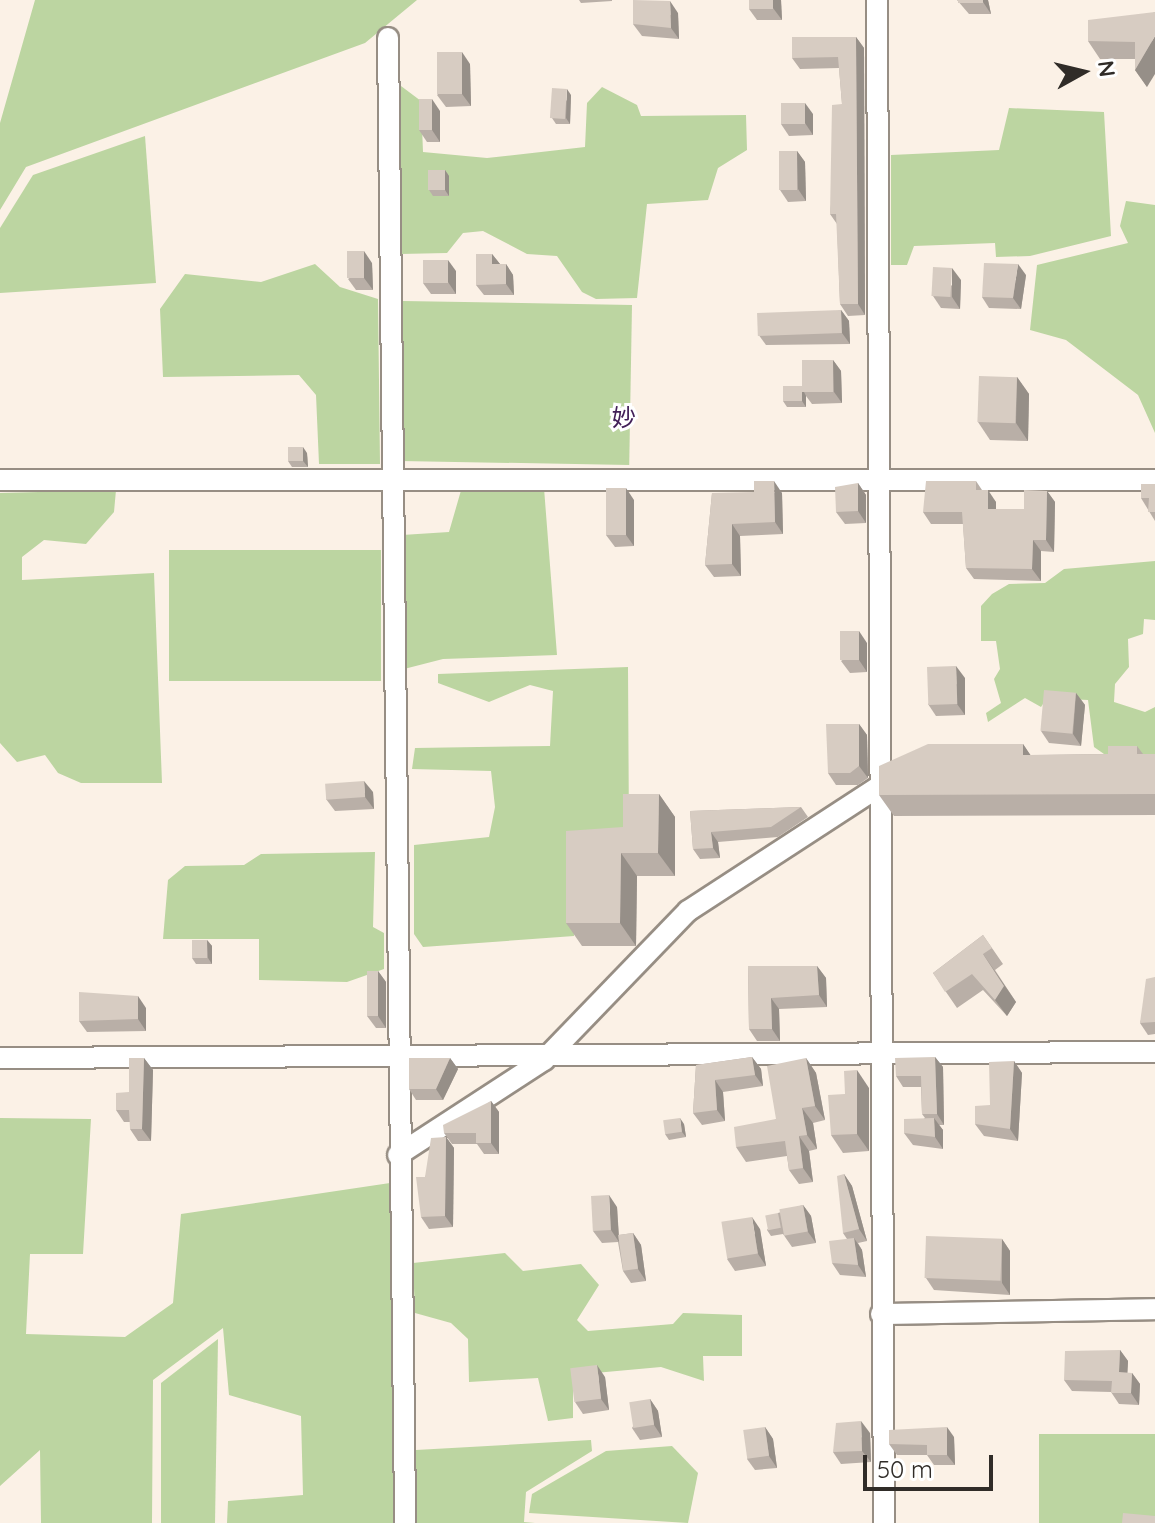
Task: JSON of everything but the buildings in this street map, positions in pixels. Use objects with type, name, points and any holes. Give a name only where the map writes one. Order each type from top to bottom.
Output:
[{"type":"street","points":[[877,0],[875,477],[884,1523]]},
{"type":"street","points":[[388,38],[398,1155],[405,1523]]},
{"type":"street","points":[[0,480],[875,477],[1155,480]]},
{"type":"street","points":[[398,1155],[544,1060],[688,911],[878,787]]},
{"type":"street","points":[[0,1058],[398,1057],[544,1060],[1155,1052]]},
{"type":"street","points":[[881,1314],[1155,1309]]},
{"type":"green space","points":[[35,0],[417,0],[365,43],[26,167],[0,210],[0,123]]},
{"type":"green space","points":[[401,86],[421,101],[423,152],[487,158],[585,147],[587,103],[602,87],[637,105],[641,116],[746,115],[747,150],[718,168],[708,200],[647,204],[637,298],[596,299],[582,292],[557,256],[527,254],[483,231],[463,233],[447,253],[400,254]]},
{"type":"green space","points":[[1009,108],[1104,112],[1111,236],[1030,256],[996,257],[995,243],[914,246],[907,265],[891,265],[891,155],[999,150]]},
{"type":"green space","points":[[145,136],[156,283],[0,293],[0,228],[33,175]]},
{"type":"green space","points":[[1126,201],[1155,205],[1155,433],[1138,395],[1066,340],[1030,330],[1037,265],[1128,243],[1120,226]]},
{"type":"green space","points":[[315,264],[340,287],[378,299],[380,464],[319,464],[316,395],[299,375],[163,377],[160,309],[185,274],[261,282]]},
{"type":"green space","points":[[403,301],[632,305],[629,465],[400,461]]},
{"type":"green space","points":[[462,487],[544,488],[557,655],[443,659],[404,669],[402,535],[449,532]]},
{"type":"green space","points":[[116,490],[114,512],[86,544],[44,540],[22,557],[22,580],[154,573],[162,783],[81,783],[58,773],[45,755],[17,762],[0,743],[0,493]]},
{"type":"green space","points":[[169,550],[381,550],[381,681],[169,681]]},
{"type":"green space","points":[[1155,561],[1155,620],[1144,619],[1143,634],[1128,639],[1129,667],[1115,684],[1114,702],[1145,712],[1155,707],[1155,762],[1114,761],[1094,747],[1088,700],[1047,698],[1041,707],[1025,698],[988,722],[986,713],[1001,703],[994,679],[1000,669],[996,641],[981,641],[981,606],[992,594],[1009,584],[1045,583],[1064,569]]},
{"type":"green space","points":[[628,667],[629,837],[572,843],[574,936],[423,947],[414,934],[414,845],[489,837],[495,807],[491,771],[412,769],[415,748],[550,746],[553,691],[530,685],[489,702],[438,683],[438,674]]},
{"type":"green space","points":[[375,852],[373,927],[384,933],[384,969],[347,982],[259,980],[259,939],[163,939],[168,880],[185,866],[244,865],[261,854]]},
{"type":"green space","points":[[0,1118],[91,1119],[83,1254],[30,1254],[26,1334],[125,1337],[173,1303],[181,1214],[390,1183],[396,1523],[227,1523],[228,1501],[303,1495],[301,1416],[229,1395],[223,1328],[153,1380],[152,1523],[41,1523],[40,1450],[0,1486]]},
{"type":"green space","points":[[505,1253],[523,1271],[581,1264],[599,1285],[577,1320],[588,1331],[673,1324],[683,1313],[742,1315],[742,1356],[703,1356],[704,1381],[661,1367],[573,1375],[573,1418],[548,1421],[538,1378],[469,1382],[468,1339],[451,1323],[415,1313],[413,1263]]},
{"type":"green space","points":[[218,1339],[215,1523],[161,1523],[161,1383]]},
{"type":"green space","points":[[1039,1434],[1155,1434],[1155,1523],[1039,1523]]},
{"type":"green space","points":[[591,1440],[592,1451],[526,1492],[524,1522],[535,1523],[416,1523],[416,1450]]},
{"type":"green space","points":[[672,1446],[698,1473],[688,1523],[529,1513],[532,1494],[606,1451]]},
{"type":"district","name":"妙","points":[[624,418]]}]
